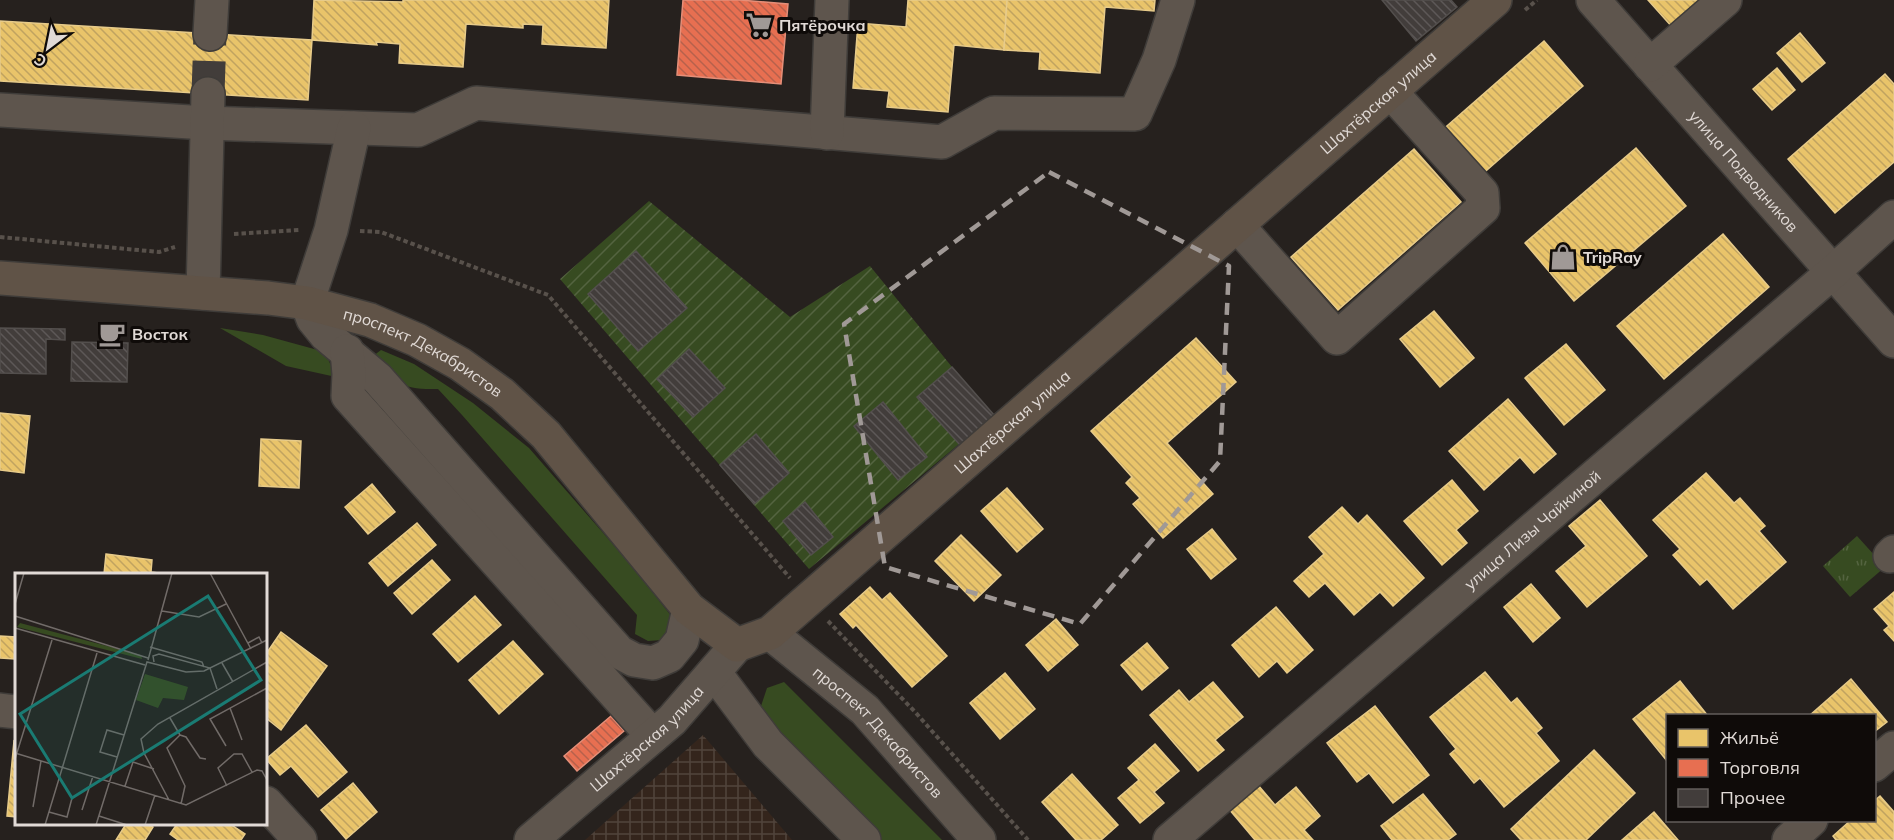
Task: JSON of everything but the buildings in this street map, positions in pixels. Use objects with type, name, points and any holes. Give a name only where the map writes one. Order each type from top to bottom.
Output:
[{"type":"main road","name":"Шахтёрская улица","points":[[737,645],[770,633],[1495,0]]},
{"type":"main road","name":"проспект Декабристов","points":[[0,278],[308,303],[370,320],[417,340],[460,364],[502,394],[546,435],[689,609],[737,645]]},
{"type":"street","points":[[210,34],[212,0]]},
{"type":"street","points":[[827,133],[832,0]]},
{"type":"street","points":[[0,110],[207,109],[354,128],[418,130],[476,103],[942,142],[994,113],[1135,114],[1159,60],[1178,0]]},
{"type":"street","name":"улица Подводников","points":[[1593,0],[1894,341]]},
{"type":"street","points":[[1650,65],[1725,0]]},
{"type":"street","points":[[1237,225],[1337,338],[1483,208],[1482,193],[1390,91]]},
{"type":"street","points":[[203,293],[207,109]]},
{"type":"street","points":[[354,128],[331,230],[308,303],[313,319],[326,335],[377,378],[619,652],[634,660],[653,663],[669,656],[682,640],[689,609]]},
{"type":"street","name":"улица Лизы Чайкиной","points":[[1170,840],[1833,272],[1894,217]]},
{"type":"street","points":[[347,351],[348,396],[653,736]]},
{"type":"street","name":"проспект Декабристов","points":[[770,633],[865,710],[979,840]]},
{"type":"street","name":"Шахтёрская улица","points":[[531,840],[672,720],[737,645]]},
{"type":"street","points":[[714,672],[768,744],[864,840]]},
{"type":"street","points":[[0,710],[15,711]]},
{"type":"street","points":[[1876,764],[1894,748]]},
{"type":"street","points":[[267,804],[300,840]]},
{"type":"path","points":[[0,237],[159,252],[204,236],[315,229],[381,232],[548,295],[794,583]]},
{"type":"path","points":[[821,613],[916,713],[1028,840]]},
{"type":"highlighted area","points":[[1049,172],[1229,266],[1220,461],[1080,624],[885,567],[844,324]]},
{"type":"shaded area","points":[[703,735],[792,840],[585,840]]},
{"type":"green space","points":[[649,201],[790,317],[870,266],[994,415],[809,569],[560,279]]},
{"type":"green space","points":[[220,328],[263,335],[325,352],[336,377],[286,366]]},
{"type":"green space","points":[[381,350],[414,364],[473,403],[529,448],[632,566],[672,617],[671,629],[662,640],[648,641],[635,634],[637,615],[462,415],[438,389],[407,386],[393,379],[373,356]]},
{"type":"green space","points":[[1857,536],[1885,567],[1850,597],[1823,566]]},
{"type":"green space","points":[[784,682],[942,840],[871,840],[756,721],[767,688]]},
{"type":"tunnel","points":[[208,94],[210,34]]},
{"type":"place","name":"Пятёрочка","points":[[759,25]]},
{"type":"place","name":"TripRay","points":[[1563,257]]},
{"type":"place","name":"Восток","points":[[112,334]]}]
